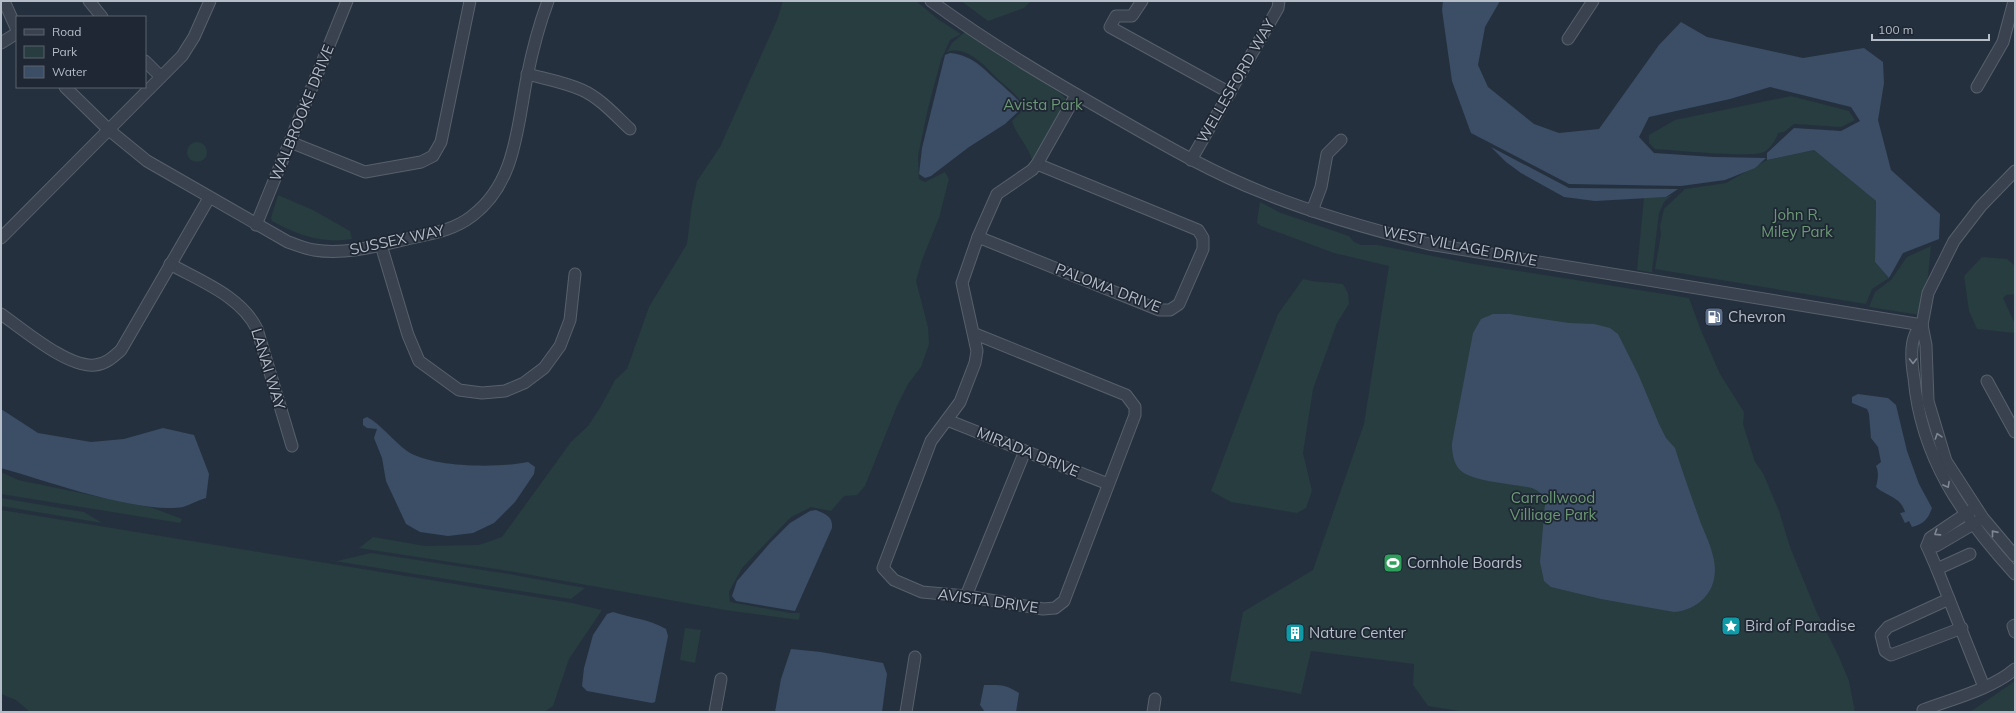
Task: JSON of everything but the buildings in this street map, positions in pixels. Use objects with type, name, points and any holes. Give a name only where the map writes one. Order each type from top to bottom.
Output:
[{"type":"street","points":[[4,1],[16,28]]},
{"type":"street","points":[[89,1],[101,16]]},
{"type":"street","points":[[1,238],[182,56],[194,37],[210,1]]},
{"type":"street","name":"WALBROOKE DRIVE","points":[[256,225],[347,1]]},
{"type":"street","points":[[290,142],[365,172],[421,162],[433,156],[441,142],[470,1]]},
{"type":"street","name":"WEST VILLAGE DRIVE","points":[[931,1],[984,38],[1076,95],[1191,160],[1263,193],[1312,211],[1377,231],[1429,244],[1922,325]]},
{"type":"street","points":[[1142,1],[1132,16],[1116,16],[1110,27],[1230,93]]},
{"type":"street","name":"WELLESFORD WAY","points":[[1191,160],[1278,8],[1278,1]]},
{"type":"street","points":[[1568,39],[1593,1]]},
{"type":"street","points":[[1977,87],[2003,42],[2014,1]]},
{"type":"street","name":"SUSSEX WAY","points":[[66,88],[109,130],[147,162],[208,198],[288,242],[314,250],[342,251],[381,245],[451,229],[472,217],[490,200],[503,182],[511,160],[527,74],[544,2]]},
{"type":"street","points":[[1,43],[16,34]]},
{"type":"street","points":[[146,62],[161,77]]},
{"type":"street","points":[[527,74],[564,83],[583,90],[599,101],[630,129]]},
{"type":"street","name":"AVISTA DRIVE","points":[[973,333],[1126,395],[1135,407],[1135,415],[1064,601],[1055,608],[1043,609],[966,596],[922,592],[894,580],[883,568],[931,442],[960,402],[975,364],[977,351],[973,333],[962,283],[978,237],[997,194],[1032,170],[1038,164],[1076,95]]},
{"type":"street","points":[[1312,211],[1321,187],[1326,154],[1341,140]]},
{"type":"street","name":"PALOMA DRIVE","points":[[978,237],[1159,310],[1170,310],[1179,304],[1202,249],[1203,238],[1198,230],[1038,164]]},
{"type":"street","points":[[2015,171],[1981,206],[1954,241],[1928,293],[1922,325],[1926,345],[1928,400],[1946,461],[1975,507],[2015,556]]},
{"type":"street","points":[[1,314],[68,360],[81,365],[96,365],[110,360],[121,350],[208,198]]},
{"type":"street","points":[[381,245],[408,335],[419,361],[459,390],[482,393],[504,391],[524,383],[544,368],[560,346],[570,320],[575,274]]},
{"type":"street","name":"LANAI WAY","points":[[170,264],[235,302],[251,317],[257,329],[292,446]]},
{"type":"street","points":[[1922,325],[1914,335],[1913,346],[1916,401],[1922,428],[1936,465],[1965,515],[2015,574]]},
{"type":"street","points":[[1987,381],[2015,432]]},
{"type":"street","name":"MIRADA DRIVE","points":[[947,420],[1108,484]]},
{"type":"street","points":[[966,596],[1026,451]]},
{"type":"street","points":[[1975,507],[1930,538],[1927,546],[1962,628],[1984,687]]},
{"type":"street","points":[[1927,546],[1936,546],[1983,518]]},
{"type":"street","points":[[1937,568],[1970,554]]},
{"type":"street","points":[[1949,599],[1888,627],[1882,635],[1886,651],[1891,655],[1962,628]]},
{"type":"street","points":[[2015,625],[2013,626],[2015,632]]},
{"type":"street","points":[[910,712],[915,657]]},
{"type":"street","points":[[1923,710],[1984,687],[2015,669]]},
{"type":"street","points":[[715,712],[721,679]]},
{"type":"street","points":[[1152,712],[1155,699]]},
{"type":"green space","points":[[783,1],[916,1],[939,20],[961,34],[950,40],[941,60],[928,108],[918,156],[919,179],[925,182],[945,172],[949,179],[939,218],[922,260],[916,281],[928,327],[929,344],[921,367],[908,384],[897,406],[865,486],[857,495],[844,496],[831,511],[811,507],[791,517],[742,568],[729,592],[730,602],[790,613],[800,613],[799,620],[725,610],[509,571],[359,548],[373,537],[425,546],[479,545],[502,537],[571,442],[588,426],[600,408],[615,380],[627,369],[649,307],[687,244],[692,204],[697,181],[720,147],[777,20]]},
{"type":"green space","points":[[961,1],[1031,1],[1024,8],[988,21]]},
{"type":"green space","name":"Avista Park","points":[[965,32],[1060,93],[1065,98],[1066,103],[1038,155],[1032,160],[1012,121],[1021,112],[1023,104],[1021,101],[984,65],[970,55],[955,50],[947,52],[952,43]]},
{"type":"green space","points":[[1791,96],[1849,111],[1855,120],[1841,127],[1794,124],[1784,132],[1778,133],[1773,144],[1767,150],[1757,154],[1729,154],[1655,149],[1649,143],[1649,135],[1675,120]]},
{"type":"green space","points":[[197,142],[204,145],[207,152],[204,159],[197,162],[190,159],[187,152],[190,145]]},
{"type":"green space","name":"John R. Miley Park","points":[[1814,150],[1876,201],[1875,262],[1889,278],[1872,289],[1866,304],[1655,269],[1661,234],[1660,226],[1664,209],[1685,189],[1726,183],[1767,160]]},
{"type":"green space","points":[[278,195],[313,210],[350,231],[352,239],[331,240],[310,237],[272,221],[271,218]]},
{"type":"green space","points":[[1672,195],[1664,202],[1659,213],[1652,271],[1654,273],[1637,270],[1644,198],[1666,197]]},
{"type":"green space","name":"Carrollwood Villiage Park","points":[[1260,202],[1281,213],[1349,236],[1354,242],[1361,245],[1377,245],[1468,263],[1689,298],[1720,374],[1744,412],[1743,424],[1755,462],[1763,473],[1779,511],[1790,547],[1817,613],[1849,681],[1855,712],[1466,712],[1428,706],[1413,685],[1414,664],[1311,651],[1301,694],[1230,681],[1243,612],[1313,570],[1364,424],[1389,266],[1334,253],[1261,226],[1257,223]]},
{"type":"green space","points":[[1931,246],[1927,286],[1920,315],[1869,307],[1875,292],[1891,280],[1907,257]]},
{"type":"green space","points":[[1982,257],[2007,259],[2015,266],[2015,294],[2006,295],[2003,298],[2015,324],[2015,333],[1977,329],[1969,311],[1964,276]]},
{"type":"green space","points":[[1303,279],[1343,284],[1348,293],[1349,304],[1337,323],[1313,389],[1303,453],[1312,491],[1306,508],[1297,513],[1231,502],[1211,491],[1278,314]]},
{"type":"green space","points":[[1,472],[18,480],[153,508],[182,519],[180,523],[1,494]]},
{"type":"green space","points":[[1,498],[84,512],[102,523],[1,506]]},
{"type":"green space","points":[[1,510],[572,603],[602,610],[569,659],[553,706],[544,712],[30,712],[16,700],[1,694]]},
{"type":"green space","points":[[371,553],[509,574],[585,588],[571,599],[328,560],[337,561]]},
{"type":"green space","points":[[685,628],[701,630],[695,663],[680,660]]},
{"type":"green space","points":[[2015,681],[2015,712],[1970,712]]},
{"type":"water","points":[[1443,1],[1500,1],[1485,27],[1478,65],[1488,87],[1534,124],[1559,133],[1599,129],[1659,45],[1681,22],[1707,37],[1803,58],[1864,48],[1883,62],[1884,83],[1878,120],[1891,170],[1940,214],[1939,239],[1903,253],[1889,278],[1875,262],[1876,201],[1814,150],[1767,160],[1767,153],[1794,128],[1841,131],[1860,121],[1851,107],[1770,87],[1730,99],[1649,117],[1639,137],[1654,153],[1714,157],[1766,158],[1755,168],[1725,180],[1681,186],[1569,184],[1471,133],[1452,81],[1442,10]]},
{"type":"water","points":[[950,53],[966,57],[979,64],[1022,105],[1021,109],[1005,124],[969,147],[931,176],[925,178],[919,174],[922,148],[945,55]]},
{"type":"water","points":[[1491,147],[1569,188],[1678,189],[1666,197],[1595,201],[1564,197],[1521,173],[1506,162]]},
{"type":"water","points":[[1493,314],[1510,314],[1569,323],[1594,324],[1610,328],[1618,334],[1639,376],[1666,438],[1675,448],[1712,551],[1715,567],[1714,577],[1712,586],[1701,601],[1684,610],[1674,612],[1601,599],[1551,587],[1544,581],[1540,562],[1545,504],[1541,494],[1532,488],[1484,480],[1466,474],[1460,470],[1453,457],[1452,443],[1473,333],[1481,319]]},
{"type":"water","points":[[1858,394],[1888,398],[1896,405],[1907,451],[1919,484],[1932,508],[1923,523],[1912,527],[1909,521],[1905,523],[1900,513],[1905,512],[1900,503],[1876,487],[1878,471],[1876,466],[1881,462],[1878,447],[1871,438],[1869,414],[1867,409],[1852,403],[1852,397]]},
{"type":"water","points":[[1,409],[38,433],[91,442],[124,439],[163,428],[194,435],[209,474],[206,498],[183,507],[164,508],[142,506],[92,495],[1,468]]},
{"type":"water","points":[[367,417],[378,424],[407,451],[418,457],[448,464],[483,466],[528,462],[535,467],[534,474],[515,502],[494,523],[473,533],[448,536],[420,532],[406,524],[386,481],[382,458],[374,438],[377,429],[367,428],[363,425],[363,419]]},
{"type":"water","points":[[816,510],[828,516],[832,524],[832,528],[795,611],[736,601],[732,596],[737,581],[770,543],[790,523],[810,511]]},
{"type":"water","points":[[613,612],[647,621],[666,629],[668,636],[655,702],[652,703],[587,691],[582,686],[584,668],[593,635],[607,614]]},
{"type":"water","points":[[791,649],[821,652],[883,663],[887,674],[882,712],[775,712],[781,679]]},
{"type":"water","points":[[984,685],[1003,686],[1019,693],[1016,712],[985,712],[980,705]]},
{"type":"place","name":"Chevron","points":[[1714,317]]},
{"type":"place","name":"Cornhole Boards","points":[[1393,563]]},
{"type":"place","name":"Bird of Paradise","points":[[1731,626]]},
{"type":"place","name":"Nature Center","points":[[1295,633]]}]
